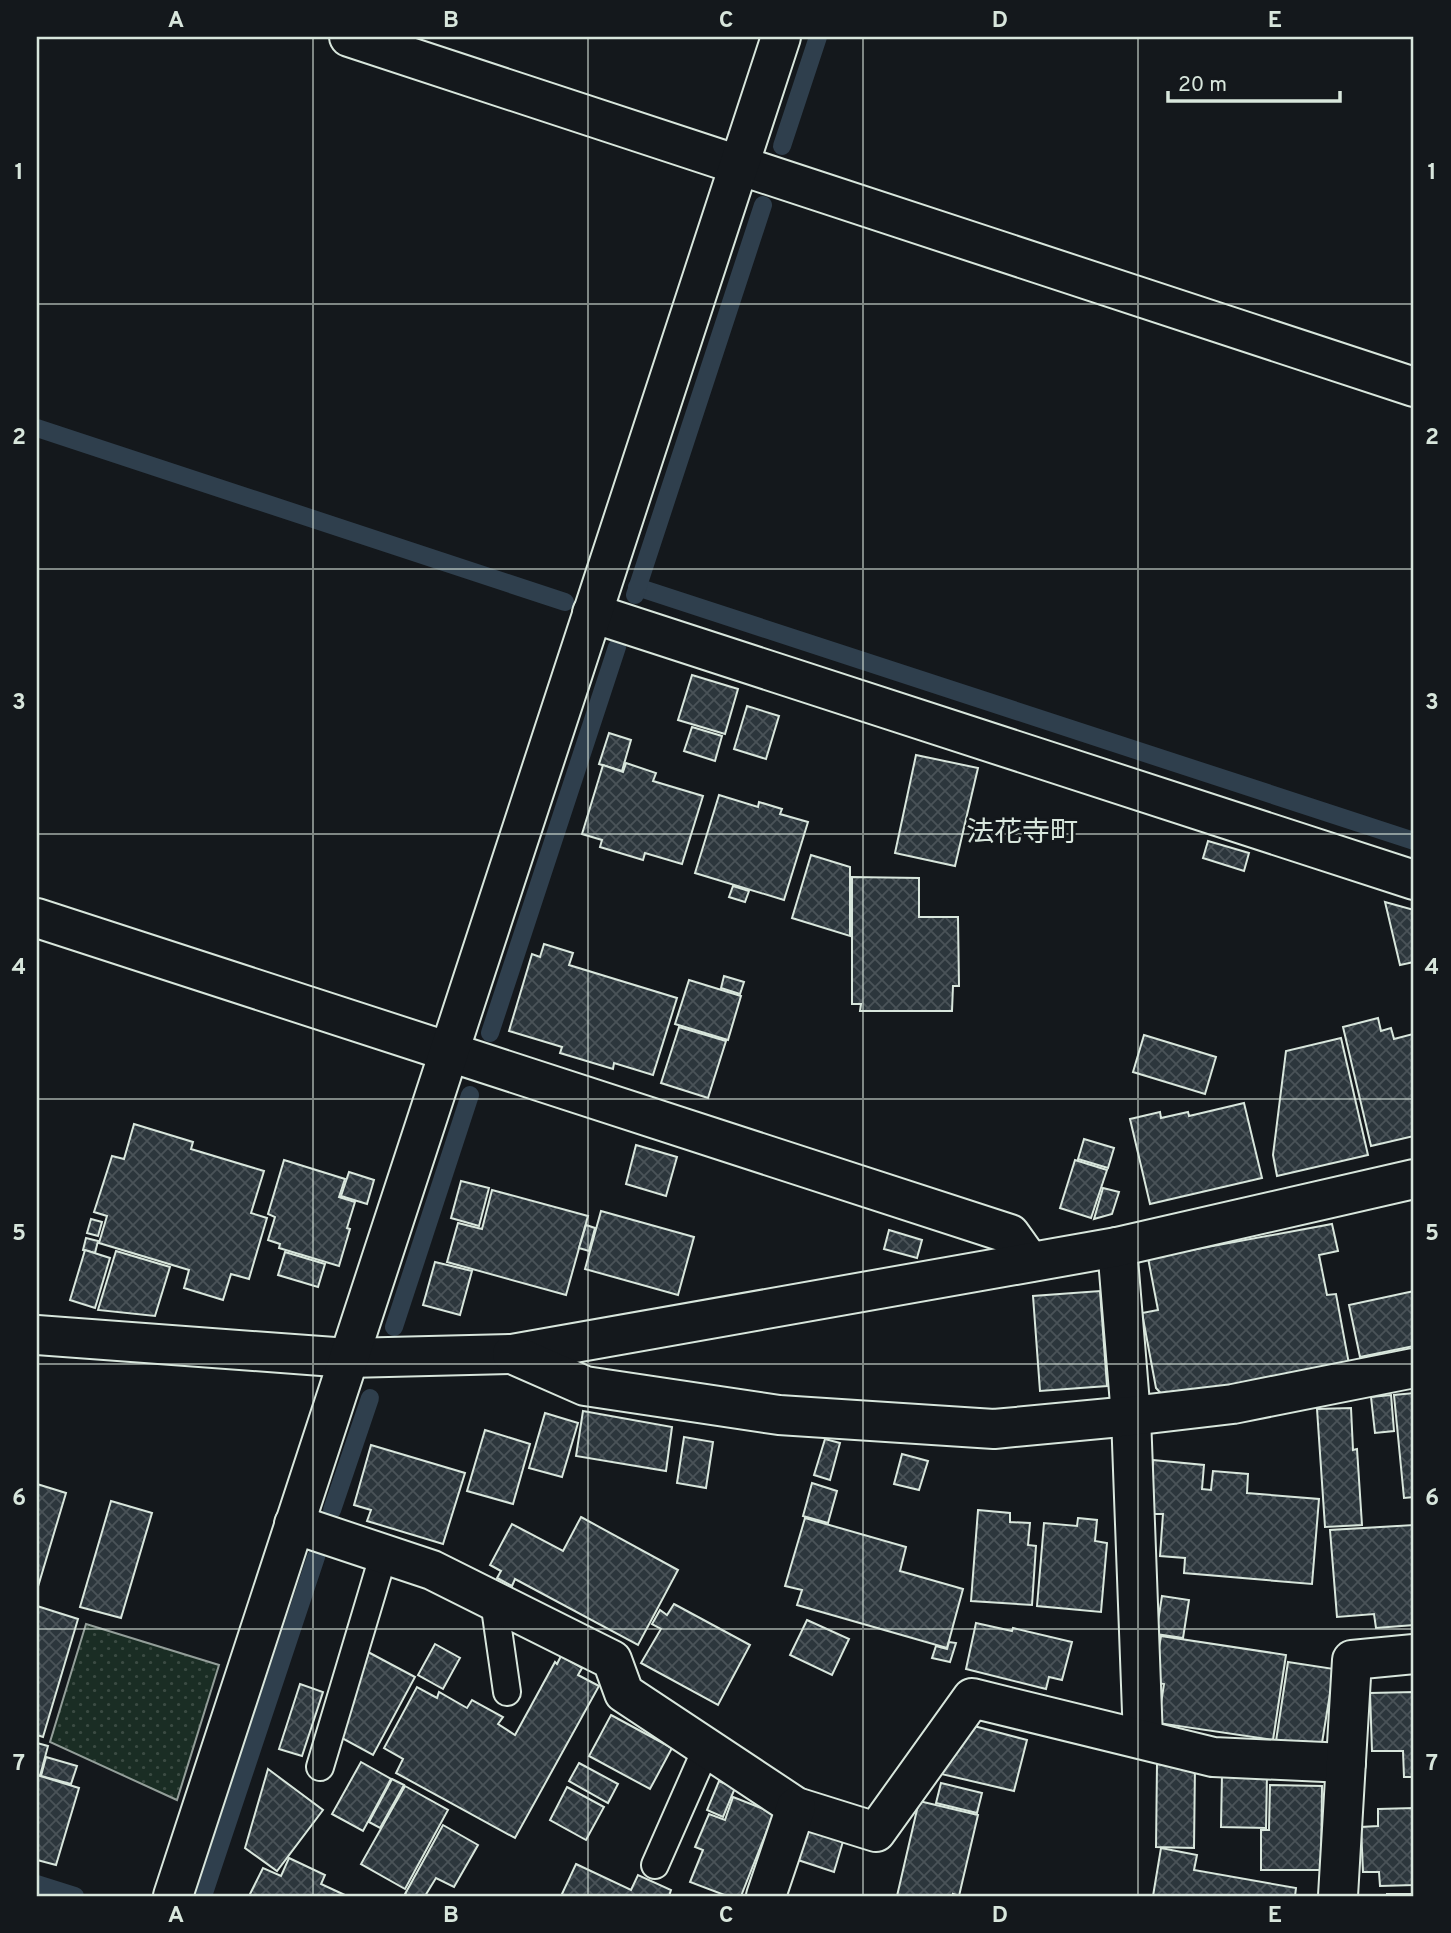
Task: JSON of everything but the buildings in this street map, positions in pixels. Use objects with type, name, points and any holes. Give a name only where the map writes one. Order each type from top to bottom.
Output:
[{"type":"street","points":[[349,37],[1414,387]]},
{"type":"street","points":[[173,1896],[781,37]]},
{"type":"street","points":[[593,613],[1414,880]]},
{"type":"street","points":[[37,918],[1010,1234],[1030,1262]]},
{"type":"street","points":[[37,1335],[348,1358],[512,1354],[1117,1247],[1414,1179]]},
{"type":"street","points":[[1117,1247],[1131,1416],[1143,1739]]},
{"type":"street","points":[[512,1354],[585,1386],[779,1416],[994,1429],[1233,1404],[1414,1368]]},
{"type":"street","points":[[294,1524],[432,1570],[612,1660],[624,1693],[796,1807],[876,1832],[972,1698],[1213,1756],[1346,1763]]},
{"type":"street","points":[[1338,1896],[1352,1660],[1414,1654]]},
{"type":"street","points":[[766,1896],[796,1807]]},
{"type":"lane","points":[[320,1767],[384,1553]]},
{"type":"lane","points":[[494,1601],[507,1692]]},
{"type":"lane","points":[[654,1865],[707,1747]]},
{"type":"green space","points":[[86,1624],[219,1665],[177,1800],[50,1742]]},
{"type":"waterway","points":[[782,146],[818,37]]},
{"type":"waterway","points":[[635,595],[763,205]]},
{"type":"waterway","points":[[37,428],[565,602]]},
{"type":"waterway","points":[[637,587],[1414,841]]},
{"type":"waterway","points":[[490,1033],[617,647]]},
{"type":"waterway","points":[[394,1327],[470,1095]]},
{"type":"waterway","points":[[332,1510],[370,1398]]},
{"type":"waterway","points":[[203,1896],[316,1557]]},
{"type":"waterway","points":[[37,1884],[75,1896]]},
{"type":"district","name":"法花寺町","points":[[1022,831]]}]
